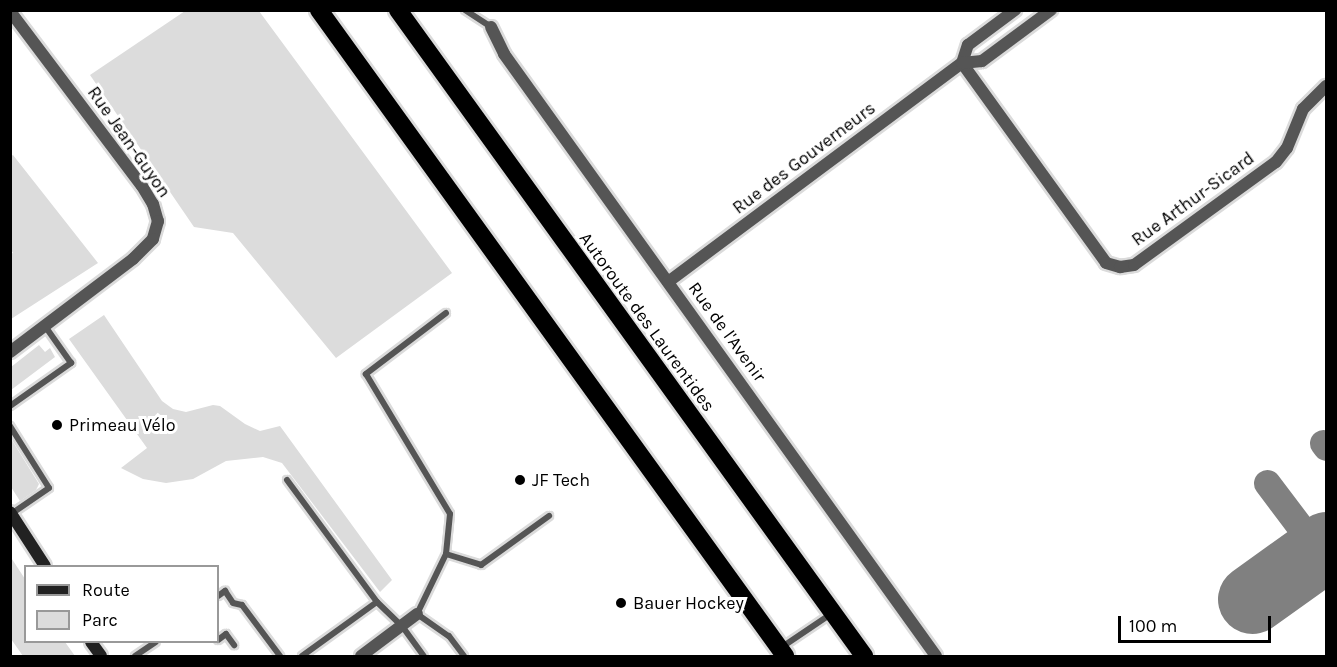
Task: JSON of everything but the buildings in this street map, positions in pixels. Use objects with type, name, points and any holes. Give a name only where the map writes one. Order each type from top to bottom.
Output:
[{"type":"highway","points":[[319,10],[782,653]]},
{"type":"highway","name":"Autoroute des Laurentides","points":[[398,10],[864,657]]},
{"type":"street","name":"Rue des Gouverneurs","points":[[962,63],[968,45],[1015,10]]},
{"type":"street","name":"Rue des Gouverneurs","points":[[669,282],[962,63],[982,62],[1051,10]]},
{"type":"street","name":"Rue Jean-Guyon","points":[[10,11],[142,186],[153,204],[158,221],[156,235],[143,251],[10,352]]},
{"type":"street","name":"Rue de l'Avenir","points":[[491,27],[504,54],[936,657]]},
{"type":"street","name":"Rue Arthur-Sicard","points":[[962,63],[1106,263],[1120,267],[1134,265],[1276,162],[1287,148],[1303,109],[1326,86]]},
{"type":"street","points":[[11,513],[44,565]]},
{"type":"street","points":[[361,657],[417,614]]},
{"type":"street","points":[[93,643],[101,657]]},
{"type":"lane","points":[[465,10],[491,27]]},
{"type":"lane","points":[[446,313],[366,374],[450,514],[446,554],[417,614],[449,636],[464,657]]},
{"type":"lane","points":[[10,406],[71,363],[45,326]]},
{"type":"lane","points":[[10,426],[49,488],[11,513]]},
{"type":"lane","points":[[287,480],[377,602],[402,626],[424,657]]},
{"type":"lane","points":[[446,554],[481,565],[549,516]]},
{"type":"lane","points":[[219,595],[225,591],[233,603],[242,605],[280,657]]},
{"type":"lane","points":[[302,657],[377,602]]},
{"type":"lane","points":[[782,653],[832,613]]},
{"type":"lane","points":[[219,640],[226,634],[234,645]]},
{"type":"lane","points":[[135,657],[155,643]]},
{"type":"green space","points":[[185,11],[259,11],[452,273],[336,358],[233,233],[194,227],[90,75]]},
{"type":"green space","points":[[13,155],[98,263],[11,319],[10,254],[13,253],[10,248],[10,157]]},
{"type":"green space","points":[[104,315],[162,401],[173,409],[186,412],[213,405],[220,406],[245,424],[260,431],[280,426],[392,580],[380,592],[282,463],[263,457],[226,461],[193,479],[166,483],[143,479],[121,468],[147,448],[69,339]]},
{"type":"green space","points":[[39,345],[45,352],[50,348],[55,357],[11,390],[11,367]]},
{"type":"green space","points":[[10,437],[39,484],[36,490],[20,501],[11,487]]},
{"type":"green space","points":[[10,556],[24,577],[24,643],[66,643],[75,656],[23,656],[11,639]]},
{"type":"taxiway","points":[[1323,443],[1326,447]]},
{"type":"taxiway","points":[[1267,483],[1319,552]]},
{"type":"runway","points":[[1252,599],[1326,546]]},
{"type":"place","name":"Primeau Vélo","points":[[57,425]]},
{"type":"place","name":"JF Tech","points":[[520,480]]},
{"type":"place","name":"Bauer Hockey","points":[[621,603]]}]
